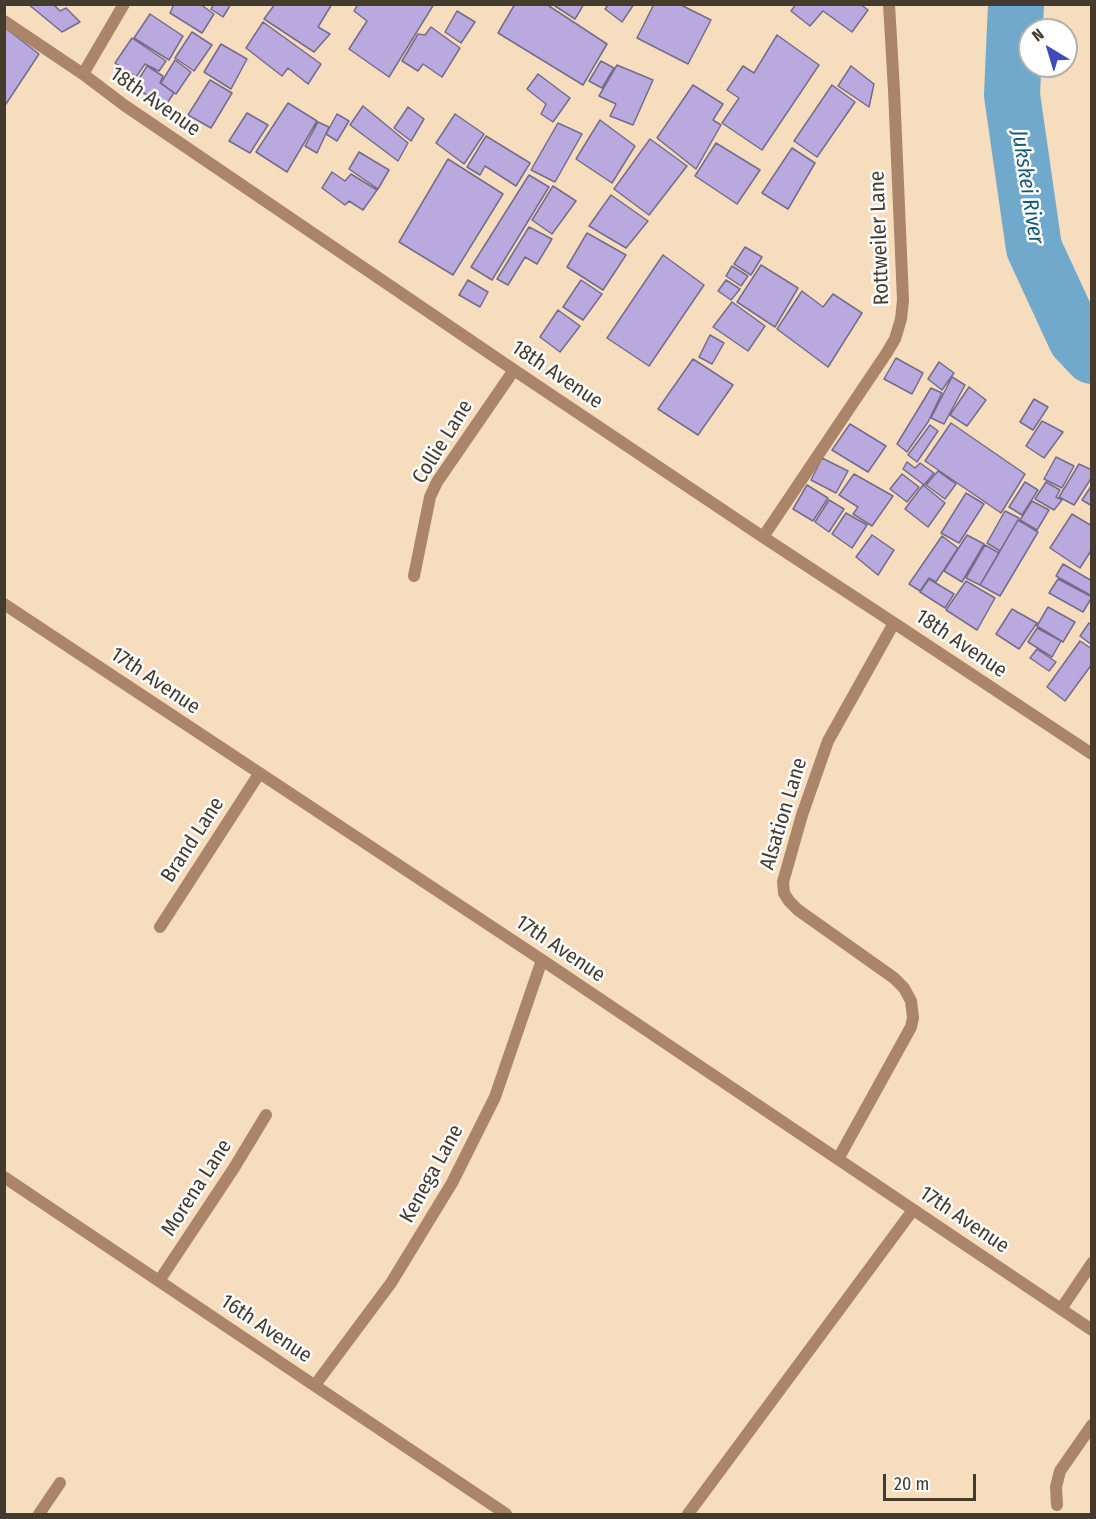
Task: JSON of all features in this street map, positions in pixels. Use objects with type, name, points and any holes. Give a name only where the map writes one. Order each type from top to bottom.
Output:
[{"type":"street","points":[[83,74],[124,4]]},
{"type":"street","name":"Rottweiler Lane","points":[[763,537],[886,354],[895,339],[901,319],[903,300],[889,4]]},
{"type":"street","name":"18th Avenue","points":[[4,21],[514,370],[1092,754]]},
{"type":"street","name":"Collie Lane","points":[[414,576],[430,497],[437,482],[514,370]]},
{"type":"street","name":"17th Avenue","points":[[4,604],[542,960],[1092,1330]]},
{"type":"street","name":"Alsation Lane","points":[[838,1159],[910,1027],[913,1010],[904,988],[894,978],[798,910],[784,893],[783,882],[802,814],[828,741],[894,622]]},
{"type":"street","name":"Brand Lane","points":[[160,927],[259,774]]},
{"type":"street","name":"Kenega Lane","points":[[315,1385],[391,1283],[452,1183],[495,1097],[542,960]]},
{"type":"street","name":"Morena Lane","points":[[159,1281],[234,1168],[266,1115]]},
{"type":"street","name":"16th Avenue","points":[[4,1178],[506,1515]]},
{"type":"street","points":[[688,1515],[913,1210]]},
{"type":"street","points":[[1060,1309],[1092,1263]]},
{"type":"street","points":[[1057,1504],[1056,1487],[1060,1471],[1092,1425]]},
{"type":"street","points":[[39,1515],[60,1483]]},
{"type":"building","points":[[28,4],[53,4],[60,11],[66,8],[80,22],[62,32]]},
{"type":"building","points":[[174,4],[200,4],[214,14],[202,33],[170,13]]},
{"type":"building","points":[[214,4],[231,4],[223,17],[211,9]]},
{"type":"building","points":[[275,4],[332,4],[318,27],[330,34],[314,52],[264,19]]},
{"type":"building","points":[[358,4],[434,4],[389,77],[349,49],[367,21],[354,11]]},
{"type":"building","points":[[515,4],[546,4],[607,44],[583,85],[498,33]]},
{"type":"building","points":[[556,4],[584,4],[575,19],[555,6]]},
{"type":"building","points":[[609,4],[634,4],[622,22],[605,9]]},
{"type":"building","points":[[654,4],[679,4],[711,20],[688,64],[637,38]]},
{"type":"building","points":[[796,4],[860,4],[868,10],[852,32],[823,11],[810,26],[791,11]]},
{"type":"building","points":[[457,11],[475,22],[461,43],[445,32]]},
{"type":"building","points":[[150,14],[183,36],[169,60],[134,38]]},
{"type":"building","points":[[263,22],[321,64],[308,84],[288,68],[282,76],[246,48]]},
{"type":"building","points":[[4,27],[39,54],[4,107]]},
{"type":"building","points":[[431,27],[460,48],[442,77],[423,64],[418,71],[402,61],[418,34],[425,35]]},
{"type":"building","points":[[192,32],[212,45],[194,71],[175,58]]},
{"type":"building","points":[[777,35],[819,65],[762,150],[722,123],[739,98],[727,90],[743,66],[754,73]]},
{"type":"building","points":[[132,38],[166,61],[159,71],[145,64],[136,77],[115,63]]},
{"type":"building","points":[[221,44],[247,59],[231,89],[204,72]]},
{"type":"building","points":[[175,60],[191,72],[176,94],[161,83]]},
{"type":"building","points":[[601,61],[614,68],[602,88],[589,81]]},
{"type":"building","points":[[617,65],[653,80],[633,125],[610,116],[616,104],[599,96]]},
{"type":"building","points":[[147,66],[163,76],[160,83],[174,93],[165,106],[134,87]]},
{"type":"building","points":[[851,66],[874,84],[869,107],[838,86]]},
{"type":"building","points":[[538,74],[570,98],[553,122],[541,114],[546,104],[527,89]]},
{"type":"building","points":[[210,80],[232,93],[211,128],[188,115]]},
{"type":"building","points":[[693,85],[723,104],[713,120],[721,125],[696,169],[657,138]]},
{"type":"building","points":[[832,85],[855,102],[817,157],[794,141]]},
{"type":"building","points":[[288,103],[317,121],[287,172],[256,152]]},
{"type":"building","points":[[363,106],[408,143],[398,161],[350,125]]},
{"type":"building","points":[[408,107],[424,119],[411,141],[394,128]]},
{"type":"building","points":[[247,113],[268,125],[250,153],[229,141]]},
{"type":"building","points":[[337,114],[349,121],[337,141],[326,134]]},
{"type":"building","points":[[455,114],[484,134],[464,164],[436,143]]},
{"type":"building","points":[[600,120],[635,146],[612,183],[576,159]]},
{"type":"building","points":[[318,122],[329,127],[317,153],[305,146]]},
{"type":"building","points":[[558,123],[582,134],[555,182],[531,170]]},
{"type":"building","points":[[486,136],[530,163],[516,186],[485,166],[480,175],[467,167]]},
{"type":"building","points":[[650,139],[687,166],[649,215],[614,189]]},
{"type":"building","points":[[716,143],[760,170],[737,204],[695,176]]},
{"type":"building","points":[[792,148],[815,163],[788,209],[762,193]]},
{"type":"building","points":[[359,152],[389,170],[378,189],[349,169]]},
{"type":"building","points":[[448,159],[503,194],[453,275],[399,242]]},
{"type":"building","points":[[332,172],[345,181],[351,174],[377,190],[363,210],[349,201],[345,205],[322,188]]},
{"type":"building","points":[[529,175],[549,187],[492,280],[471,267]]},
{"type":"building","points":[[553,186],[576,201],[552,234],[532,220]]},
{"type":"building","points":[[611,195],[648,221],[626,248],[589,226]]},
{"type":"building","points":[[529,227],[552,239],[537,264],[525,257],[508,285],[497,279]]},
{"type":"building","points":[[587,233],[626,255],[603,290],[567,267]]},
{"type":"building","points":[[745,247],[762,257],[751,275],[734,264]]},
{"type":"building","points":[[663,255],[704,285],[649,366],[607,338]]},
{"type":"building","points":[[761,265],[798,288],[775,327],[737,302]]},
{"type":"building","points":[[732,266],[748,276],[741,286],[726,276]]},
{"type":"building","points":[[468,280],[488,292],[480,307],[459,295]]},
{"type":"building","points":[[581,280],[602,294],[583,320],[563,307]]},
{"type":"building","points":[[726,280],[740,289],[731,300],[718,291]]},
{"type":"building","points":[[802,291],[823,307],[833,294],[862,313],[828,367],[777,329]]},
{"type":"building","points":[[732,302],[765,326],[748,351],[713,327]]},
{"type":"building","points":[[558,310],[580,326],[560,352],[540,337]]},
{"type":"building","points":[[710,335],[724,343],[712,364],[699,357]]},
{"type":"building","points":[[896,358],[923,373],[912,394],[884,379]]},
{"type":"building","points":[[693,359],[733,385],[698,435],[658,409]]},
{"type":"building","points":[[939,362],[954,373],[942,390],[928,379]]},
{"type":"building","points":[[952,377],[965,385],[944,424],[931,418]]},
{"type":"building","points":[[969,387],[986,400],[967,426],[950,415]]},
{"type":"building","points":[[931,388],[942,393],[928,422],[907,452],[897,444]]},
{"type":"building","points":[[1034,399],[1048,407],[1033,430],[1020,422]]},
{"type":"building","points":[[1042,421],[1063,432],[1044,458],[1026,446]]},
{"type":"building","points":[[951,423],[1025,474],[1001,513],[925,461]]},
{"type":"building","points":[[850,424],[886,446],[868,472],[832,450]]},
{"type":"building","points":[[930,425],[938,431],[917,462],[908,455]]},
{"type":"building","points":[[1056,457],[1074,466],[1062,488],[1044,479]]},
{"type":"building","points":[[822,458],[848,471],[836,493],[811,480]]},
{"type":"building","points":[[907,462],[915,468],[920,463],[934,473],[924,485],[903,469]]},
{"type":"building","points":[[1079,464],[1092,470],[1092,477],[1074,505],[1059,497]]},
{"type":"building","points":[[938,471],[956,484],[945,499],[926,485]]},
{"type":"building","points":[[854,474],[893,496],[872,526],[853,514],[858,507],[839,495]]},
{"type":"building","points":[[902,474],[919,487],[907,502],[890,489]]},
{"type":"building","points":[[1025,482],[1038,490],[1022,515],[1009,507]]},
{"type":"building","points":[[1046,482],[1060,490],[1056,497],[1062,500],[1054,510],[1035,499]]},
{"type":"building","points":[[807,485],[828,498],[813,521],[793,509]]},
{"type":"building","points":[[923,485],[945,503],[928,527],[905,509]]},
{"type":"building","points":[[1092,485],[1092,506],[1082,500]]},
{"type":"building","points":[[966,493],[984,504],[959,543],[941,533]]},
{"type":"building","points":[[829,500],[844,509],[829,532],[815,522]]},
{"type":"building","points":[[1032,501],[1049,510],[1037,530],[1020,520]]},
{"type":"building","points":[[1005,511],[1019,518],[1000,551],[987,543]]},
{"type":"building","points":[[846,513],[867,525],[852,548],[832,534]]},
{"type":"building","points":[[1072,514],[1092,526],[1092,549],[1080,568],[1050,548]]},
{"type":"building","points":[[1018,520],[1038,532],[1000,596],[980,585]]},
{"type":"building","points":[[872,535],[894,550],[878,575],[856,557]]},
{"type":"building","points":[[967,535],[984,544],[962,582],[944,571]]},
{"type":"building","points":[[942,536],[958,548],[936,582],[929,578],[920,591],[909,584]]},
{"type":"building","points":[[985,545],[999,553],[980,585],[966,578]]},
{"type":"building","points":[[1063,564],[1092,581],[1092,596],[1056,576]]},
{"type":"building","points":[[929,579],[954,594],[945,608],[920,592]]},
{"type":"building","points":[[1058,579],[1092,597],[1083,612],[1049,593]]},
{"type":"building","points":[[966,581],[995,598],[977,630],[946,610]]},
{"type":"building","points":[[1048,607],[1075,622],[1063,642],[1037,626]]},
{"type":"building","points":[[1012,609],[1037,623],[1019,649],[996,634]]},
{"type":"building","points":[[1089,623],[1092,625],[1092,645],[1080,636]]},
{"type":"building","points":[[1037,628],[1061,641],[1052,657],[1028,642]]},
{"type":"building","points":[[1080,641],[1092,649],[1092,664],[1065,701],[1047,687]]},
{"type":"building","points":[[1037,649],[1056,662],[1049,671],[1030,658]]},
{"type":"waterway","name":"Jukskei River","points":[[1016,4],[1012,95],[1034,248],[1076,339],[1092,356]]}]
